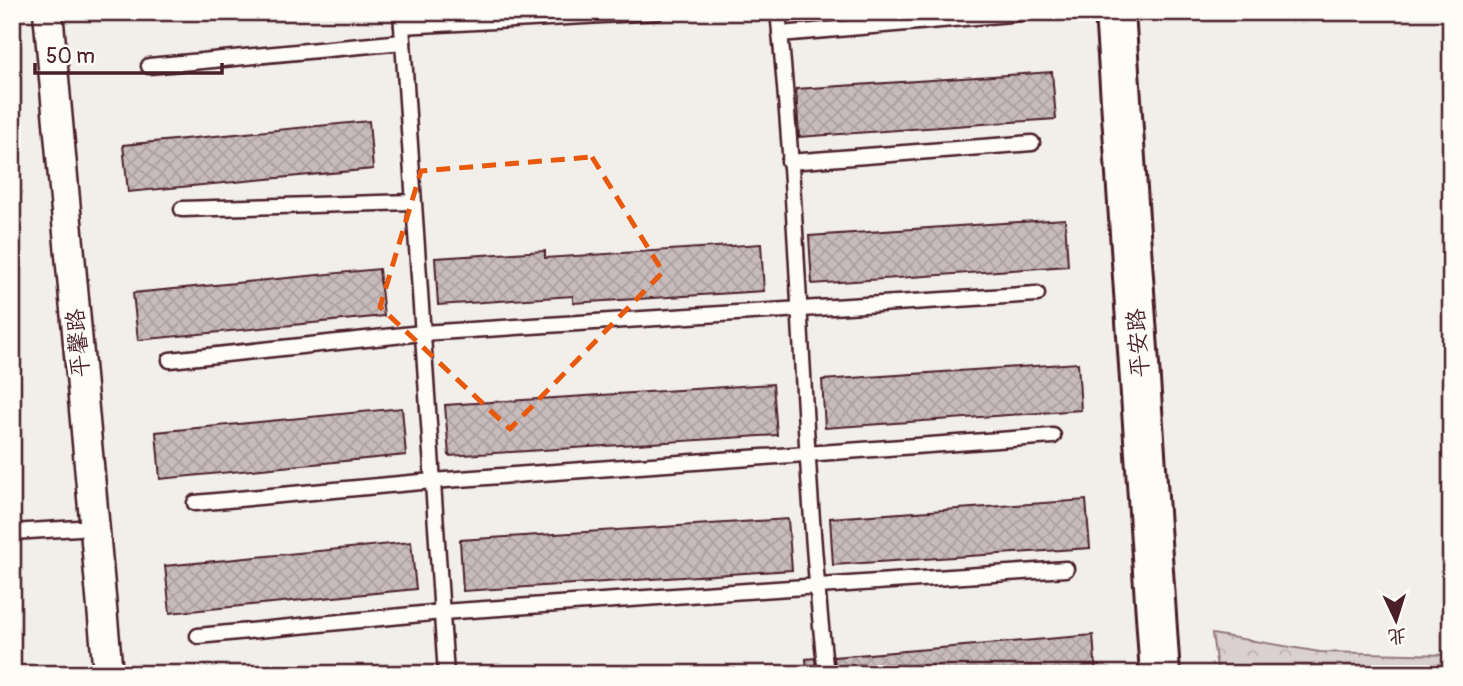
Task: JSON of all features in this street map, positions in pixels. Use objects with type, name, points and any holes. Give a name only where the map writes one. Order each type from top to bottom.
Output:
[{"type":"street","name":"平馨路","points":[[48,12],[108,674]]},
{"type":"street","name":"平安路","points":[[1115,12],[1160,674]]},
{"type":"lane","points":[[446,674],[412,202],[402,19],[657,12]]},
{"type":"lane","points":[[778,12],[800,309],[816,586],[826,674]]},
{"type":"lane","points":[[780,34],[1022,13]]},
{"type":"lane","points":[[149,66],[403,42]]},
{"type":"lane","points":[[789,162],[1032,143]]},
{"type":"lane","points":[[182,209],[412,202]]},
{"type":"lane","points":[[170,360],[422,333],[1037,294]]},
{"type":"lane","points":[[195,503],[432,481],[1053,436]]},
{"type":"lane","points":[[12,532],[95,527]]},
{"type":"lane","points":[[198,636],[442,612],[1066,569]]},
{"type":"highlighted area","points":[[592,157],[663,272],[510,429],[380,307],[421,171]]},
{"type":"green space","points":[[1212,634],[1320,652],[1451,655],[1451,674],[1218,674]]},
{"type":"building","points":[[1052,72],[1056,119],[799,137],[796,89]]},
{"type":"building","points":[[369,121],[373,169],[128,192],[123,145]]},
{"type":"building","points":[[1065,219],[1068,266],[812,284],[809,236]]},
{"type":"building","points":[[761,244],[764,291],[573,303],[573,296],[438,305],[435,258],[545,251],[545,258]]},
{"type":"building","points":[[379,269],[384,316],[138,340],[133,293]]},
{"type":"building","points":[[1078,363],[1081,410],[825,428],[822,380]]},
{"type":"building","points":[[773,384],[777,435],[449,456],[445,405]]},
{"type":"building","points":[[402,408],[406,455],[160,479],[156,432]]},
{"type":"building","points":[[1086,500],[1090,548],[833,565],[830,518]]},
{"type":"building","points":[[788,519],[792,570],[463,591],[460,540]]},
{"type":"building","points":[[411,542],[416,589],[170,613],[165,566]]},
{"type":"building","points":[[1093,635],[1096,674],[836,674],[834,657]]},
{"type":"building","points":[[815,658],[816,674],[807,674],[806,659]]}]
